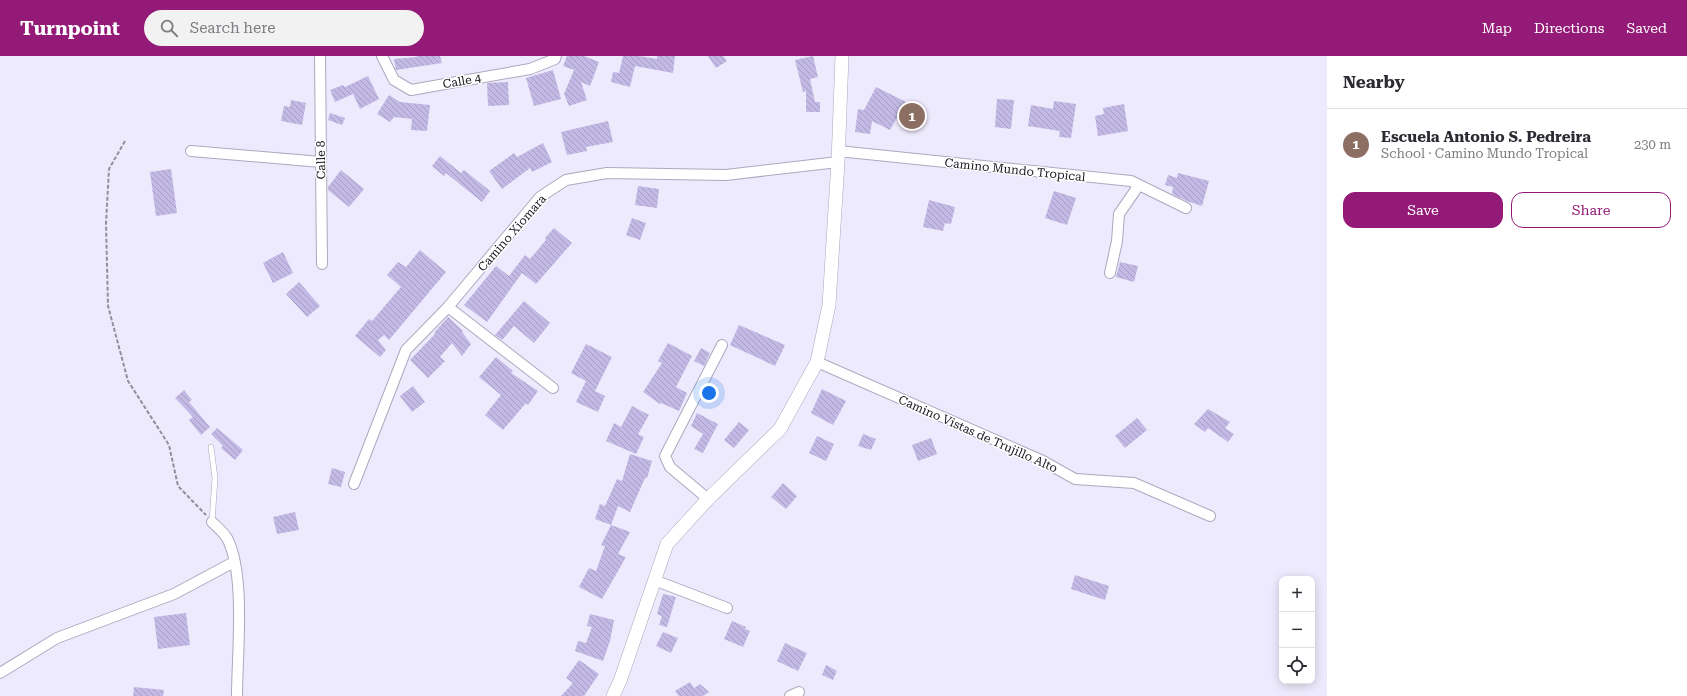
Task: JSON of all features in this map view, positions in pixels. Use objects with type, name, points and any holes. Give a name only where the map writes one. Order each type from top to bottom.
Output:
[{"type":"street","name":"Calle 8","points":[[320,56],[322,264]]},
{"type":"street","name":"Calle 4","points":[[382,56],[394,80],[411,90],[530,69],[555,59],[556,56]]},
{"type":"street","points":[[613,696],[620,681],[667,544],[708,500],[780,429],[817,362],[829,305],[838,156],[842,56]]},
{"type":"street","points":[[191,151],[321,162]]},
{"type":"street","name":"Camino Mundo Tropical","points":[[838,156],[1131,182],[1186,208]]},
{"type":"street","name":"Camino Xiomara","points":[[354,484],[406,350],[448,307],[540,197],[566,180],[606,173],[726,175],[838,156]]},
{"type":"street","points":[[1110,273],[1117,241],[1119,214],[1139,185]]},
{"type":"street","points":[[448,307],[553,388]]},
{"type":"street","points":[[708,500],[670,467],[665,456],[722,346]]},
{"type":"street","name":"Camino Vistas de Trujillo Alto","points":[[817,362],[1043,461],[1075,480],[1134,484],[1210,516]]},
{"type":"street","points":[[212,522],[226,537],[234,562],[238,592],[237,696]]},
{"type":"street","points":[[0,673],[57,638],[174,594],[234,562]]},
{"type":"street","points":[[654,580],[727,608]]},
{"type":"lane","points":[[211,447],[215,478],[212,522]]},
{"type":"path","points":[[125,141],[109,169],[106,223],[108,306],[128,381],[169,445],[178,486],[212,522]]},
{"type":"building","points":[[417,56],[440,56],[442,63],[396,70],[394,59]]},
{"type":"building","points":[[567,56],[584,56],[599,62],[590,86],[581,82],[587,100],[569,106],[564,94],[574,70],[563,66]]},
{"type":"building","points":[[623,56],[639,56],[657,59],[657,56],[675,56],[673,73],[635,66],[630,87],[611,82],[613,72],[619,73]]},
{"type":"building","points":[[708,56],[723,56],[727,61],[716,68]]},
{"type":"building","points":[[813,56],[818,77],[810,79],[815,102],[820,102],[820,112],[806,112],[806,91],[803,92],[795,60]]},
{"type":"building","points":[[553,70],[561,99],[534,106],[526,78]]},
{"type":"building","points":[[368,76],[379,99],[360,109],[353,94],[335,102],[330,90],[343,85],[345,87]]},
{"type":"building","points":[[508,82],[509,105],[488,106],[487,83]]},
{"type":"building","points":[[876,87],[906,102],[890,130],[872,121],[870,134],[855,132],[858,109],[864,110]]},
{"type":"building","points":[[389,95],[400,102],[430,105],[427,131],[411,130],[412,119],[394,117],[390,122],[377,114]]},
{"type":"building","points":[[997,99],[1014,100],[1011,129],[995,127]]},
{"type":"building","points":[[291,100],[306,103],[302,125],[281,121],[284,106],[290,107]]},
{"type":"building","points":[[1054,101],[1076,104],[1071,138],[1059,137],[1060,131],[1028,126],[1031,105],[1053,109]]},
{"type":"building","points":[[1124,104],[1128,131],[1098,136],[1095,116],[1104,114],[1103,108]]},
{"type":"building","points":[[330,113],[345,118],[342,125],[328,120]]},
{"type":"building","points":[[608,121],[613,142],[586,147],[587,151],[567,155],[561,132]]},
{"type":"building","points":[[543,143],[552,162],[532,172],[530,168],[502,189],[489,171],[514,153],[517,157]]},
{"type":"building","points":[[440,156],[461,173],[464,170],[490,191],[482,202],[446,173],[444,176],[432,166]]},
{"type":"building","points":[[171,169],[177,213],[156,216],[150,172]]},
{"type":"building","points":[[341,170],[364,189],[349,207],[328,190],[328,187]]},
{"type":"building","points":[[1178,173],[1209,181],[1202,206],[1172,194],[1173,187],[1165,185],[1168,175],[1177,178]]},
{"type":"building","points":[[638,186],[659,189],[657,208],[635,205]]},
{"type":"building","points":[[1054,191],[1076,198],[1067,225],[1045,218]]},
{"type":"building","points":[[929,200],[955,207],[951,224],[945,223],[943,231],[923,227]]},
{"type":"building","points":[[632,218],[646,223],[640,240],[626,235]]},
{"type":"building","points":[[554,228],[572,243],[536,284],[522,273],[487,322],[464,305],[496,266],[509,276],[525,255],[530,259]]},
{"type":"building","points":[[420,250],[446,272],[389,340],[384,335],[378,340],[386,350],[380,357],[355,336],[369,319],[372,321],[401,287],[387,275],[398,262],[406,267]]},
{"type":"building","points":[[283,252],[293,273],[273,283],[263,263]]},
{"type":"building","points":[[1120,262],[1138,266],[1134,282],[1116,277]]},
{"type":"building","points":[[299,282],[320,306],[307,317],[286,294]]},
{"type":"building","points":[[524,301],[550,323],[534,343],[514,326],[502,340],[495,335]]},
{"type":"building","points":[[448,317],[463,331],[462,332],[471,344],[462,356],[452,343],[440,357],[445,361],[428,378],[410,360],[435,334],[434,333]]},
{"type":"building","points":[[739,325],[785,345],[775,366],[730,345]]},
{"type":"building","points":[[668,343],[692,356],[676,387],[687,393],[679,411],[661,403],[660,404],[643,392],[662,363],[658,361]]},
{"type":"building","points":[[586,344],[612,357],[595,391],[605,396],[598,412],[576,402],[586,381],[571,373]]},
{"type":"building","points":[[701,348],[710,353],[704,366],[694,361]]},
{"type":"building","points":[[496,357],[513,371],[511,373],[538,391],[528,405],[526,403],[503,430],[485,415],[501,395],[479,377]]},
{"type":"building","points":[[413,386],[425,402],[412,412],[400,396]]},
{"type":"building","points":[[822,389],[846,401],[833,425],[811,413]]},
{"type":"building","points":[[184,390],[192,400],[189,402],[210,427],[201,435],[189,420],[193,417],[175,398]]},
{"type":"building","points":[[632,406],[649,415],[638,434],[644,437],[636,454],[606,441],[614,423],[621,427]]},
{"type":"building","points":[[1208,409],[1230,422],[1225,428],[1234,434],[1228,442],[1208,428],[1205,432],[1194,424]]},
{"type":"building","points":[[697,413],[718,424],[703,453],[694,449],[703,434],[691,426]]},
{"type":"building","points":[[1137,418],[1147,430],[1125,448],[1115,436]]},
{"type":"building","points":[[739,422],[749,430],[734,448],[724,440]]},
{"type":"building","points":[[217,428],[243,450],[235,460],[221,448],[223,446],[211,434]]},
{"type":"building","points":[[863,434],[876,439],[871,450],[858,446]]},
{"type":"building","points":[[817,436],[834,444],[826,461],[809,453]]},
{"type":"building","points":[[931,438],[937,454],[918,461],[912,445]]},
{"type":"building","points":[[630,454],[652,461],[647,478],[645,478],[630,512],[618,506],[611,525],[595,519],[600,504],[605,506],[617,479],[622,481]]},
{"type":"building","points":[[332,468],[345,472],[341,487],[328,484]]},
{"type":"building","points":[[783,483],[797,496],[786,509],[771,497]]},
{"type":"building","points":[[295,512],[299,530],[277,534],[273,517]]},
{"type":"building","points":[[611,525],[630,532],[618,554],[626,557],[602,599],[579,587],[589,568],[596,571],[605,546],[601,545]]},
{"type":"building","points":[[1075,575],[1109,586],[1105,600],[1071,589]]},
{"type":"building","points":[[663,594],[676,597],[667,627],[659,625],[662,616],[657,614]]},
{"type":"building","points":[[186,613],[190,645],[158,649],[154,617]]},
{"type":"building","points":[[590,614],[614,620],[610,641],[603,661],[575,651],[578,641],[586,643],[592,627],[587,626]]},
{"type":"building","points":[[732,621],[746,627],[745,629],[750,631],[743,647],[724,639]]},
{"type":"building","points":[[663,632],[678,638],[671,653],[656,646]]},
{"type":"building","points":[[785,643],[807,653],[798,671],[777,661]]},
{"type":"building","points":[[579,660],[599,674],[584,696],[561,696],[573,683],[566,678]]},
{"type":"building","points":[[826,665],[837,671],[833,680],[822,675]]},
{"type":"building","points":[[690,682],[694,688],[700,684],[709,692],[703,696],[679,696],[675,691]]},
{"type":"building","points":[[134,687],[164,690],[163,696],[133,696]]},
{"type":"place","name":"Escuela Antonio S. Pedreira","points":[[912,116]]}]
